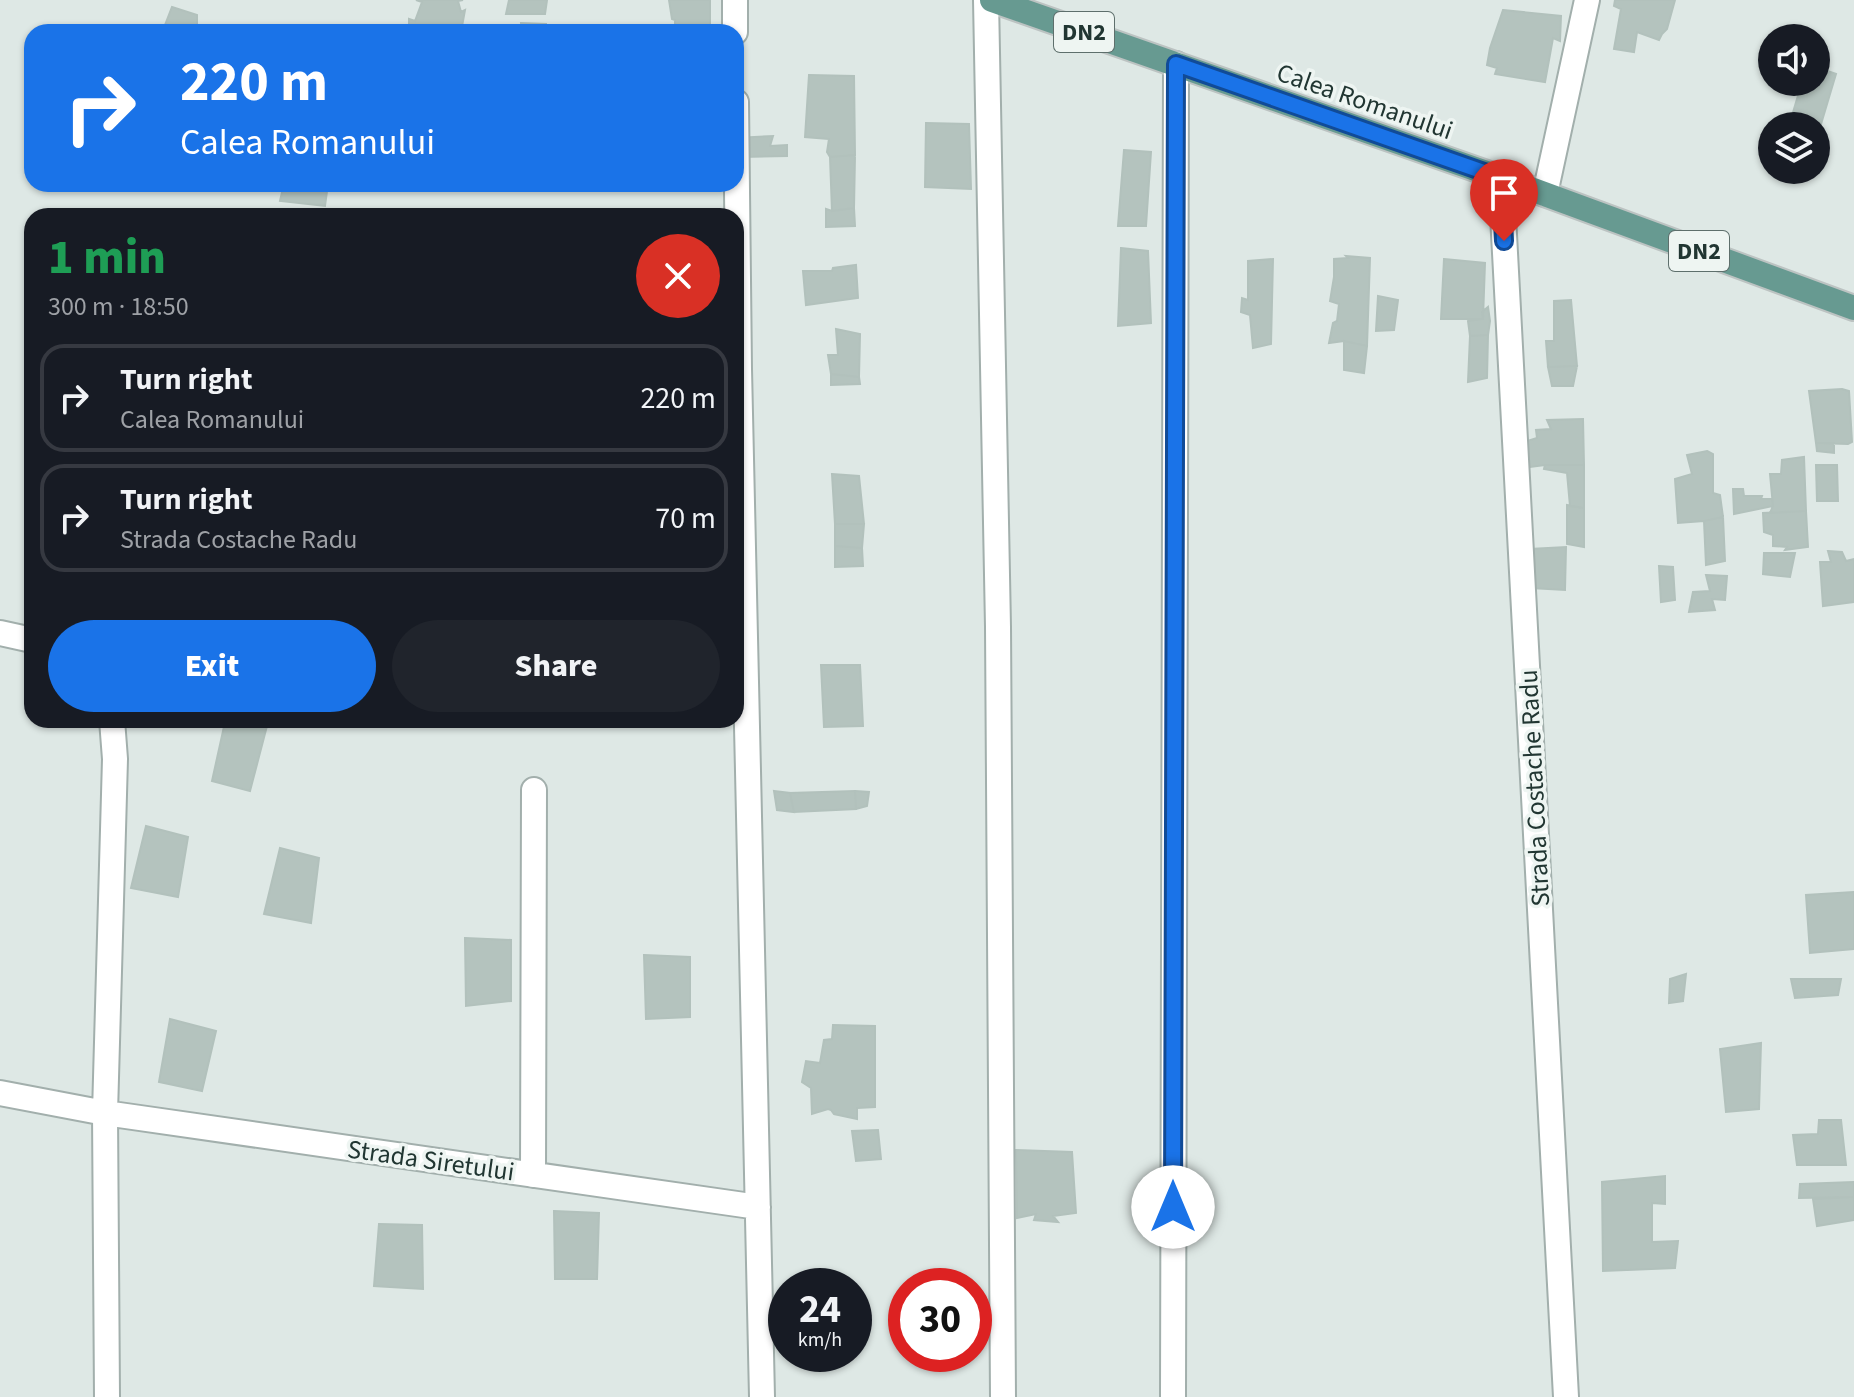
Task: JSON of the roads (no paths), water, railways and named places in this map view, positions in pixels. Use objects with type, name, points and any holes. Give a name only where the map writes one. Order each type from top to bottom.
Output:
[{"type":"main road","name":"Calea Romanului","points":[[992,0],[1501,178],[1854,308]]},
{"type":"street","points":[[735,0],[735,24]]},
{"type":"street","points":[[986,0],[998,627],[1003,1397]]},
{"type":"street","points":[[1545,194],[1587,0]]},
{"type":"street","points":[[1173,1397],[1176,64]]},
{"type":"street","name":"Strada Costache Radu","points":[[1501,178],[1566,1397]]},
{"type":"street","points":[[744,590],[762,1397]]},
{"type":"street","points":[[0,633],[24,638]]},
{"type":"street","points":[[107,1397],[105,1113],[115,759],[113,728]]},
{"type":"street","points":[[533,1175],[534,790]]},
{"type":"street","name":"Strada Siretului","points":[[0,1093],[105,1113],[758,1207]]}]
